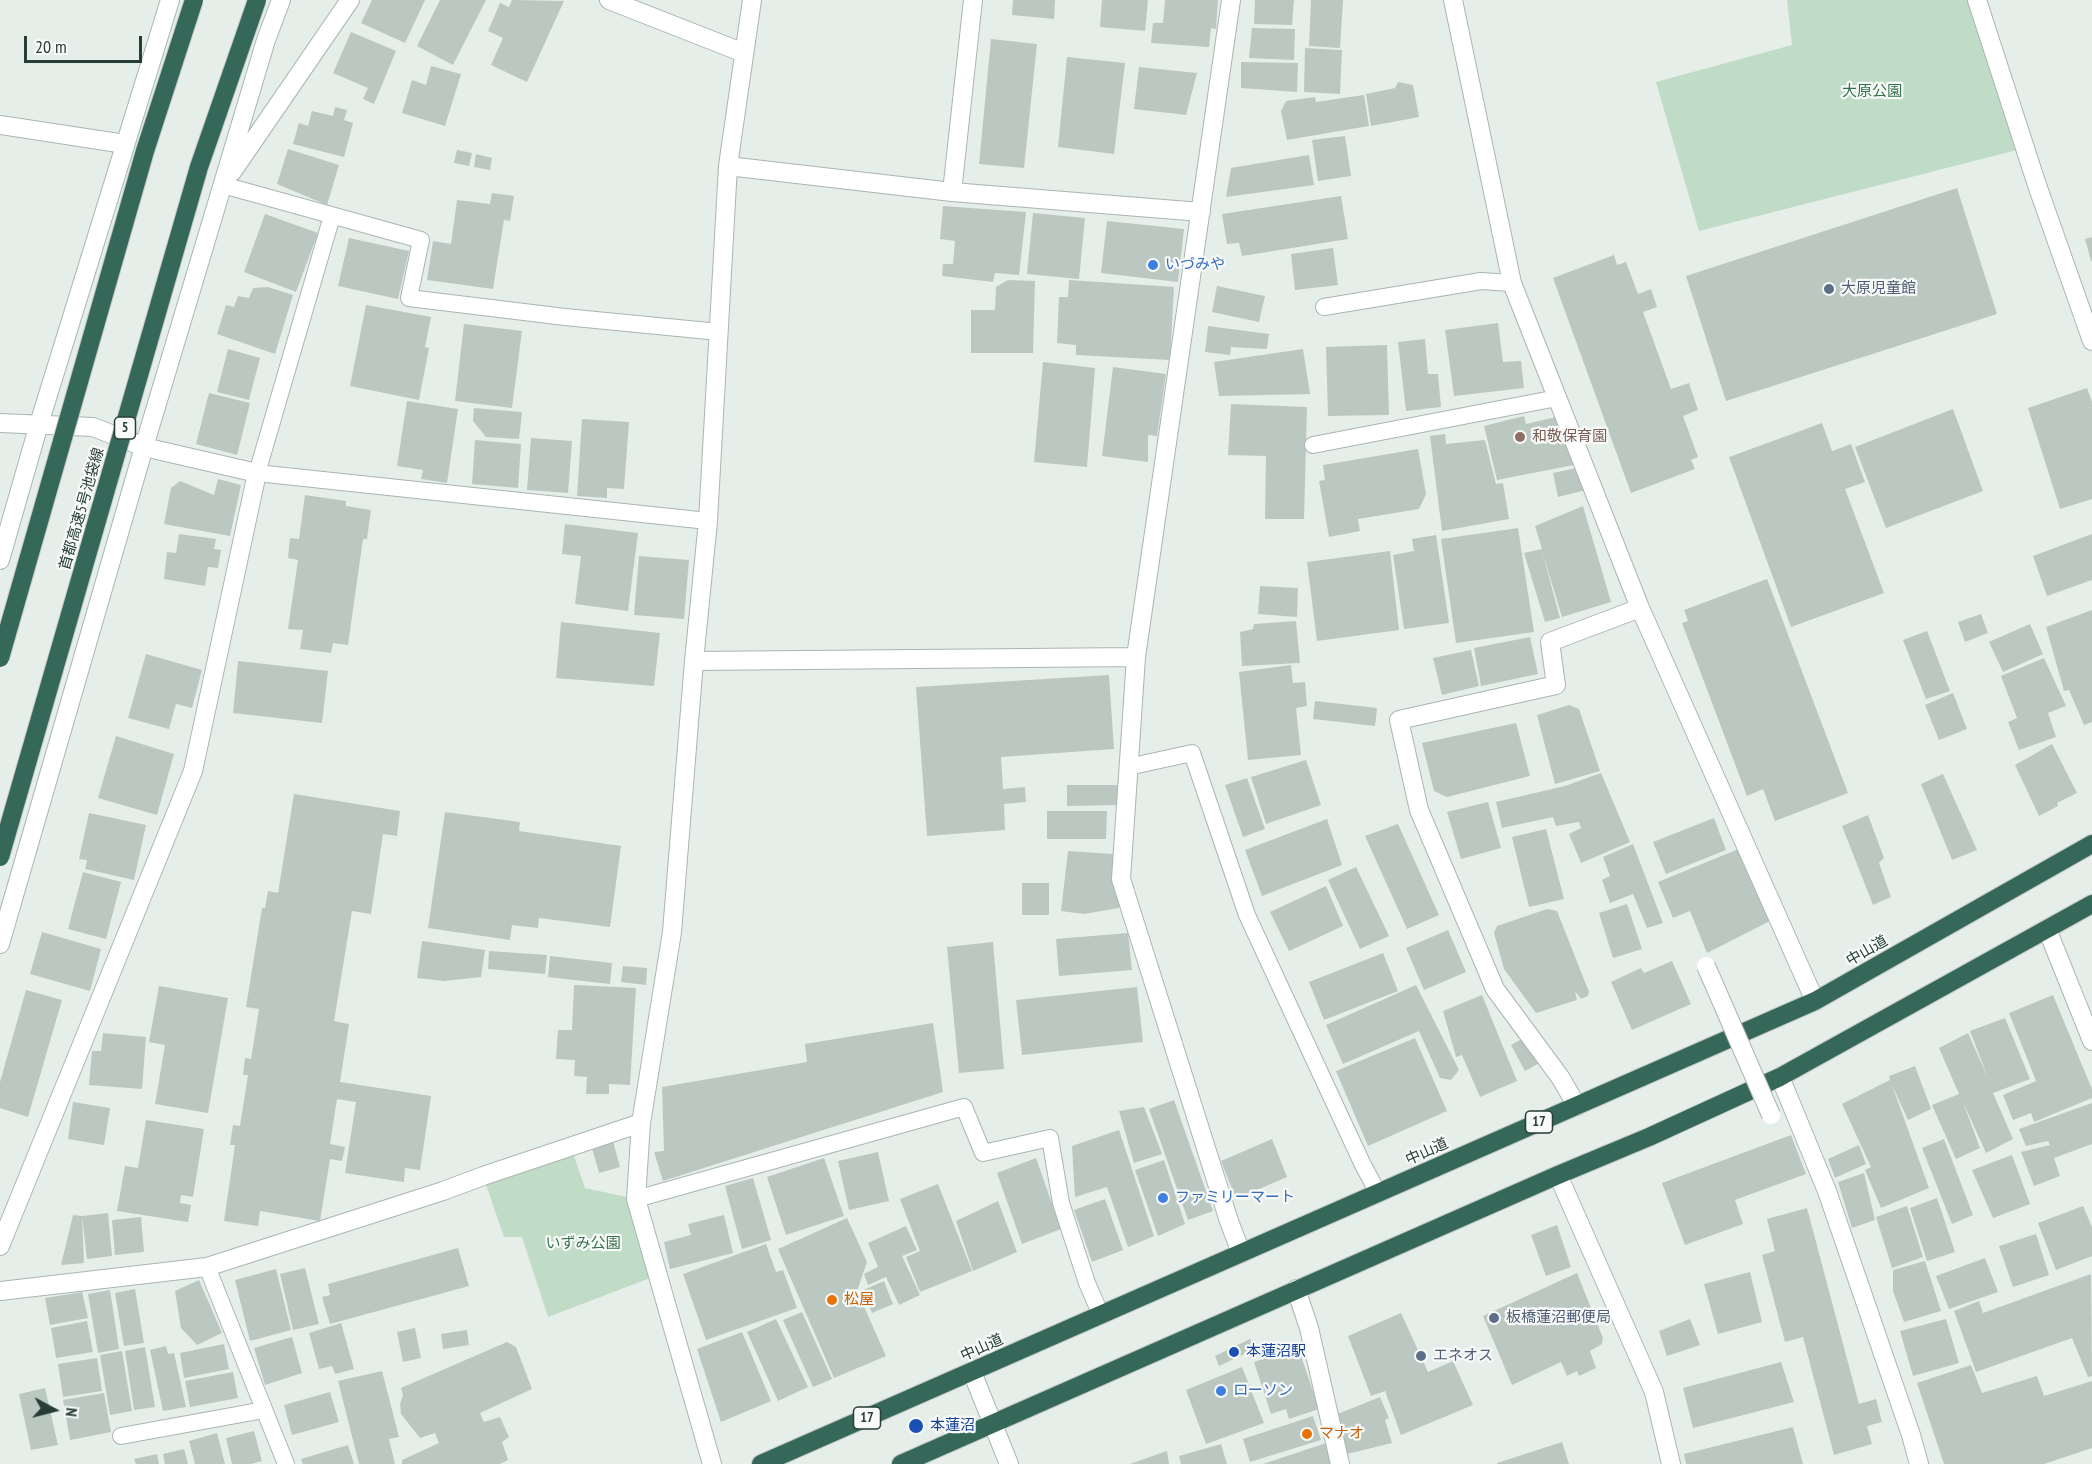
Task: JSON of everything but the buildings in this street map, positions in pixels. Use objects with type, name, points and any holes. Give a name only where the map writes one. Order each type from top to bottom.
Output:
[{"type":"highway","points":[[0,658],[145,151],[194,0]]},
{"type":"highway","name":"首都高速5号池袋線","points":[[0,857],[199,167],[257,0]]},
{"type":"highway","name":"中山道","points":[[761,1464],[1815,1001],[2092,844]]},
{"type":"highway","points":[[901,1464],[1296,1289],[1649,1137],[1780,1077],[2092,904]]},
{"type":"street","points":[[0,560],[39,424],[170,0]]},
{"type":"street","points":[[0,944],[144,447],[266,40],[281,0]]},
{"type":"street","points":[[223,185],[350,0]]},
{"type":"street","points":[[609,0],[744,53]]},
{"type":"street","points":[[712,1464],[636,1199],[641,1123],[672,932],[708,521],[728,166],[752,0]]},
{"type":"street","points":[[952,192],[973,0]]},
{"type":"street","points":[[1231,0],[1136,657],[1121,879],[1228,1221],[1241,1253]]},
{"type":"street","points":[[1453,0],[1512,283],[1640,608],[1815,1001]]},
{"type":"street","points":[[1977,0],[2037,185],[2092,341]]},
{"type":"street","points":[[0,125],[125,144]]},
{"type":"street","points":[[728,166],[952,192],[1201,212]]},
{"type":"street","points":[[0,423],[93,427],[144,447],[257,473],[193,771],[0,1245]]},
{"type":"street","points":[[1577,1106],[1560,1077],[1495,989],[1419,810],[1399,720],[1556,685],[1550,642],[1640,608]]},
{"type":"street","points":[[694,661],[786,662],[1136,657]]},
{"type":"street","points":[[2047,929],[2092,1041]]},
{"type":"street","points":[[1706,966],[1771,1115]]},
{"type":"street","points":[[1780,1077],[1827,1191],[1919,1464]]},
{"type":"street","points":[[0,1291],[207,1268],[641,1123]]},
{"type":"street","points":[[1558,1175],[1654,1392],[1671,1464]]},
{"type":"street","points":[[1296,1289],[1309,1328],[1341,1464]]},
{"type":"street","points":[[972,1372],[1009,1464]]},
{"type":"lane","points":[[223,185],[421,240],[409,298],[565,317],[719,332]]},
{"type":"lane","points":[[332,216],[257,473],[708,521]]},
{"type":"lane","points":[[1324,307],[1481,281],[1512,283]]},
{"type":"lane","points":[[1313,445],[1557,398]]},
{"type":"lane","points":[[1128,767],[1192,753],[1247,915],[1378,1193]]},
{"type":"lane","points":[[636,1199],[964,1107],[983,1153],[1050,1138],[1061,1203],[1087,1282],[1101,1315]]},
{"type":"lane","points":[[207,1268],[286,1464]]},
{"type":"lane","points":[[121,1436],[264,1410]]},
{"type":"green space","name":"大原公園","points":[[1787,0],[1977,0],[2025,148],[1699,231],[1656,82],[1792,45]]},
{"type":"green space","name":"いずみ公園","points":[[571,1147],[585,1188],[636,1199],[658,1275],[548,1317],[522,1237],[504,1237],[483,1176]]},
{"type":"place","name":"いづみや","points":[[1153,265]]},
{"type":"place","name":"大原児童館","points":[[1829,289]]},
{"type":"place","name":"和敬保育園","points":[[1520,437]]},
{"type":"place","name":"ファミリーマート","points":[[1163,1198]]},
{"type":"place","name":"松屋","points":[[832,1300]]},
{"type":"place","name":"板橋蓮沼郵便局","points":[[1494,1318]]},
{"type":"place","name":"本蓮沼駅","points":[[1234,1352]]},
{"type":"place","name":"エネオス","points":[[1421,1356]]},
{"type":"place","name":"ローソン","points":[[1221,1391]]},
{"type":"place","name":"本蓮沼","points":[[916,1426]]},
{"type":"place","name":"マナオ","points":[[1307,1434]]}]
